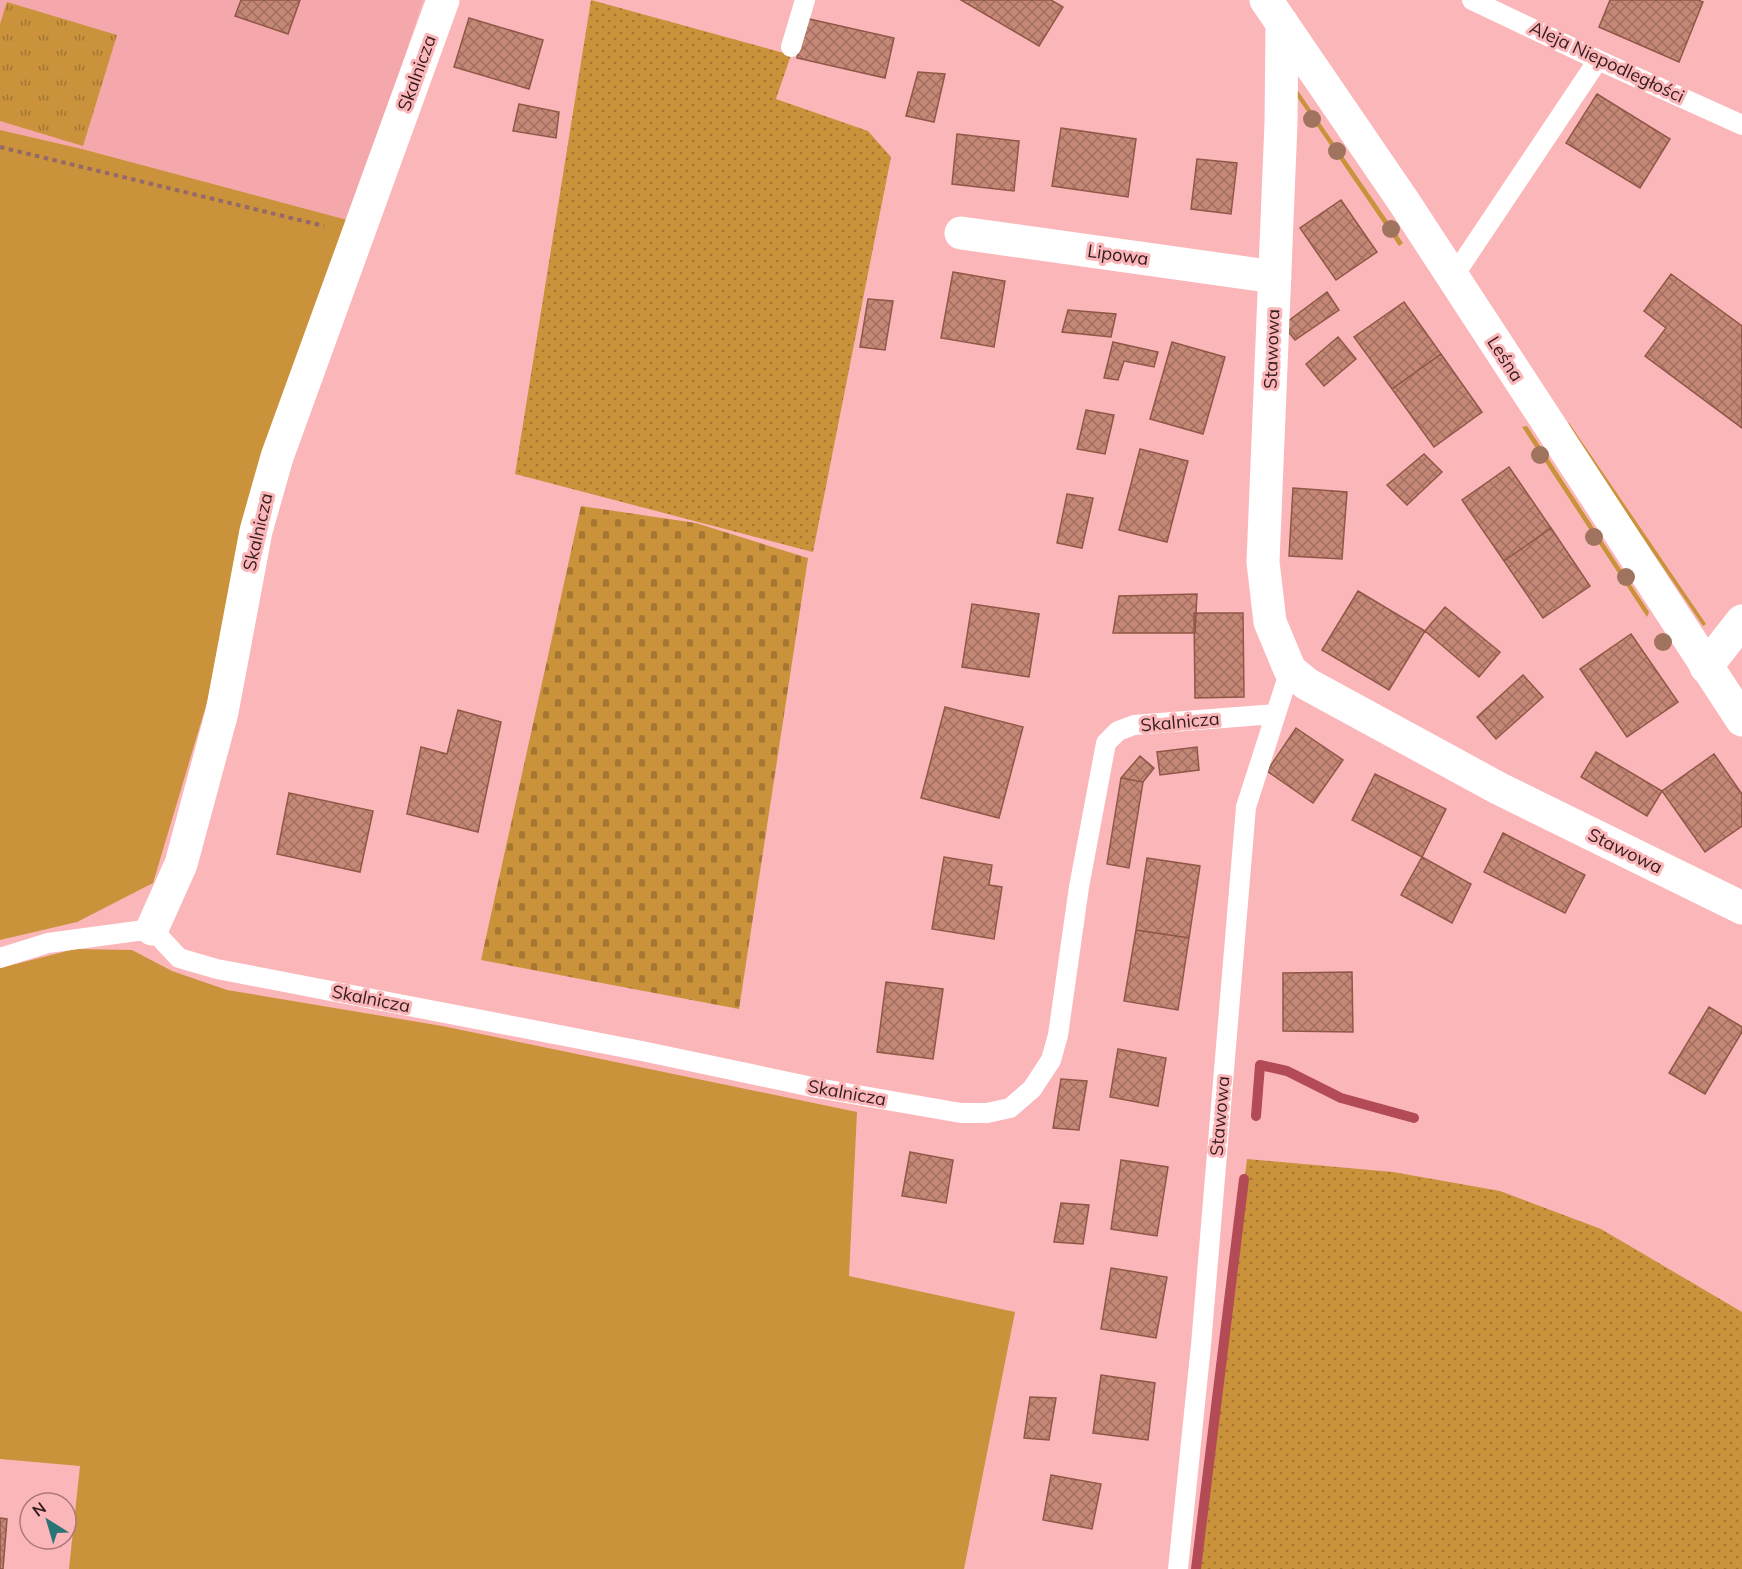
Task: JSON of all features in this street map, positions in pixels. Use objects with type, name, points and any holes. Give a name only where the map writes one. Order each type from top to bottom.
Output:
[{"type":"street","name":"Skalnicza","points":[[152,929],[180,864],[219,723],[256,531],[277,457],[443,0]]},
{"type":"street","name":"Stawowa","points":[[1274,11],[1275,277],[1263,562],[1270,622],[1290,670],[1325,695],[1498,788],[1742,908]]},
{"type":"street","name":"Leśna","points":[[1274,11],[1453,277],[1742,720]]},
{"type":"street","name":"Lipowa","points":[[961,233],[1275,277]]},
{"type":"street","points":[[1706,667],[1742,621]]},
{"type":"lane","points":[[791,47],[805,0]]},
{"type":"lane","name":"Aleja Niepodległości","points":[[1472,0],[1742,125]]},
{"type":"lane","points":[[1453,277],[1598,60]]},
{"type":"lane","name":"Stawowa","points":[[1178,1569],[1201,1345],[1246,807],[1290,670]]},
{"type":"lane","name":"Skalnicza","points":[[152,929],[179,958],[217,969],[642,1051],[817,1088],[961,1113],[987,1113],[1010,1108],[1032,1089],[1051,1060],[1058,1035],[1079,887],[1106,743],[1118,731],[1134,725],[1275,714]]},
{"type":"lane","points":[[0,958],[48,943],[152,929]]},
{"type":"path","points":[[0,147],[359,234]]},
{"type":"shaded area","points":[[0,0],[423,0],[351,221],[82,149],[0,130]]},
{"type":"green space","points":[[591,0],[791,55],[776,99],[868,131],[891,157],[813,552],[515,474]]},
{"type":"green space","points":[[7,2],[117,35],[83,146],[0,121],[0,24]]},
{"type":"green space","points":[[1296,88],[1403,243],[1399,246],[1293,91]]},
{"type":"green space","points":[[0,130],[82,149],[351,221],[153,883],[77,922],[0,940]]},
{"type":"green space","points":[[1569,423],[1706,624],[1703,626],[1566,425]]},
{"type":"green space","points":[[1527,426],[1649,612],[1647,617],[1522,427]]},
{"type":"green space","points":[[581,506],[696,523],[808,558],[739,1009],[481,960]]},
{"type":"green space","points":[[75,949],[132,950],[172,971],[227,990],[442,1026],[857,1112],[849,1276],[1015,1312],[964,1569],[69,1569],[71,1551],[78,1551],[77,1491],[80,1466],[0,1459],[0,968]]},
{"type":"green space","points":[[1247,1159],[1393,1172],[1500,1191],[1601,1229],[1742,1312],[1742,1569],[1197,1569]]},
{"type":"building","points":[[241,0],[300,0],[288,34],[235,16]]},
{"type":"building","points":[[961,0],[1051,0],[1063,7],[1039,46]]},
{"type":"building","points":[[1610,0],[1698,0],[1703,2],[1679,62],[1599,27]]},
{"type":"building","points":[[469,18],[543,40],[529,89],[454,67]]},
{"type":"building","points":[[805,18],[894,38],[885,78],[797,58]]},
{"type":"building","points":[[918,72],[945,74],[934,122],[906,116]]},
{"type":"building","points":[[1597,94],[1670,139],[1640,188],[1566,143]]},
{"type":"building","points":[[519,104],[559,112],[556,138],[513,131]]},
{"type":"building","points":[[1061,128],[1136,139],[1128,197],[1052,186]]},
{"type":"building","points":[[957,134],[1019,141],[1014,191],[952,184]]},
{"type":"building","points":[[1197,159],[1237,163],[1231,214],[1191,209]]},
{"type":"building","points":[[1341,200],[1377,252],[1336,280],[1300,228]]},
{"type":"building","points":[[953,272],[1005,281],[994,347],[941,338]]},
{"type":"building","points":[[1671,274],[1742,326],[1742,428],[1645,356],[1666,328],[1644,311]]},
{"type":"building","points":[[1327,292],[1339,310],[1295,340],[1283,325]]},
{"type":"building","points":[[868,299],[893,301],[885,350],[860,347]]},
{"type":"building","points":[[1404,302],[1441,354],[1392,389],[1354,337]]},
{"type":"building","points":[[1068,310],[1116,314],[1111,337],[1062,332]]},
{"type":"building","points":[[1338,337],[1356,359],[1324,386],[1306,364]]},
{"type":"building","points":[[1113,342],[1158,352],[1154,367],[1124,361],[1118,380],[1104,378]]},
{"type":"building","points":[[1172,342],[1225,357],[1203,434],[1150,419]]},
{"type":"building","points":[[1441,354],[1482,412],[1434,447],[1392,389]]},
{"type":"building","points":[[1086,410],[1114,415],[1105,454],[1077,449]]},
{"type":"building","points":[[1140,449],[1188,461],[1167,542],[1119,530]]},
{"type":"building","points":[[1424,454],[1442,472],[1407,505],[1387,485]]},
{"type":"building","points":[[1509,467],[1551,528],[1504,561],[1462,500]]},
{"type":"building","points":[[1293,488],[1347,492],[1342,559],[1289,556]]},
{"type":"building","points":[[1067,494],[1093,498],[1082,548],[1057,543]]},
{"type":"building","points":[[1551,528],[1590,586],[1543,618],[1504,561]]},
{"type":"building","points":[[1358,591],[1425,631],[1389,690],[1322,650]]},
{"type":"building","points":[[1197,594],[1195,633],[1113,633],[1119,596]]},
{"type":"building","points":[[972,604],[1039,614],[1029,677],[962,667]]},
{"type":"building","points":[[1445,607],[1500,652],[1479,677],[1425,631]]},
{"type":"building","points":[[1194,613],[1243,613],[1244,697],[1195,698]]},
{"type":"building","points":[[1631,634],[1678,702],[1627,737],[1580,669]]},
{"type":"building","points":[[1523,675],[1543,697],[1496,739],[1477,717]]},
{"type":"building","points":[[945,707],[1023,727],[999,818],[921,798]]},
{"type":"building","points":[[458,710],[501,722],[478,832],[407,814],[421,747],[447,754]]},
{"type":"building","points":[[1296,728],[1343,760],[1313,803],[1267,771]]},
{"type":"building","points":[[1197,747],[1199,770],[1160,775],[1157,752]]},
{"type":"building","points":[[1596,752],[1662,791],[1647,816],[1581,777]]},
{"type":"building","points":[[1714,754],[1742,794],[1742,826],[1705,852],[1662,791]]},
{"type":"building","points":[[1140,756],[1154,768],[1143,782],[1121,778]]},
{"type":"building","points":[[1375,774],[1446,809],[1422,857],[1352,820]]},
{"type":"building","points":[[1121,778],[1143,782],[1129,868],[1107,864]]},
{"type":"building","points":[[289,793],[373,811],[360,872],[277,854]]},
{"type":"building","points":[[1503,833],[1585,875],[1565,913],[1484,872]]},
{"type":"building","points":[[944,857],[992,865],[989,885],[1002,887],[994,939],[932,929]]},
{"type":"building","points":[[1422,857],[1471,884],[1452,923],[1401,895]]},
{"type":"building","points":[[1147,858],[1200,866],[1189,938],[1136,930]]},
{"type":"building","points":[[1136,930],[1189,938],[1178,1010],[1124,1001]]},
{"type":"building","points":[[1352,972],[1353,1032],[1283,1031],[1283,973]]},
{"type":"building","points":[[886,982],[943,989],[933,1059],[877,1052]]},
{"type":"building","points":[[1709,1007],[1742,1027],[1742,1032],[1705,1094],[1669,1073]]},
{"type":"building","points":[[1118,1049],[1166,1058],[1158,1106],[1110,1097]]},
{"type":"building","points":[[1061,1079],[1087,1081],[1079,1130],[1053,1128]]},
{"type":"building","points":[[910,1152],[953,1160],[946,1203],[902,1196]]},
{"type":"building","points":[[1121,1160],[1168,1167],[1157,1236],[1111,1229]]},
{"type":"building","points":[[1061,1203],[1089,1205],[1083,1244],[1054,1242]]},
{"type":"building","points":[[1111,1268],[1167,1277],[1156,1338],[1101,1329]]},
{"type":"building","points":[[1101,1375],[1155,1383],[1148,1440],[1093,1433]]},
{"type":"building","points":[[1030,1397],[1056,1398],[1049,1440],[1024,1438]]},
{"type":"building","points":[[1051,1475],[1101,1484],[1092,1529],[1043,1520]]},
{"type":"building","points":[[0,1518],[7,1519],[3,1569],[0,1569]]},
{"type":"waterway","points":[[1256,1116],[1260,1065],[1287,1071],[1341,1098],[1414,1118]]},
{"type":"waterway","points":[[1196,1569],[1244,1179]]}]
